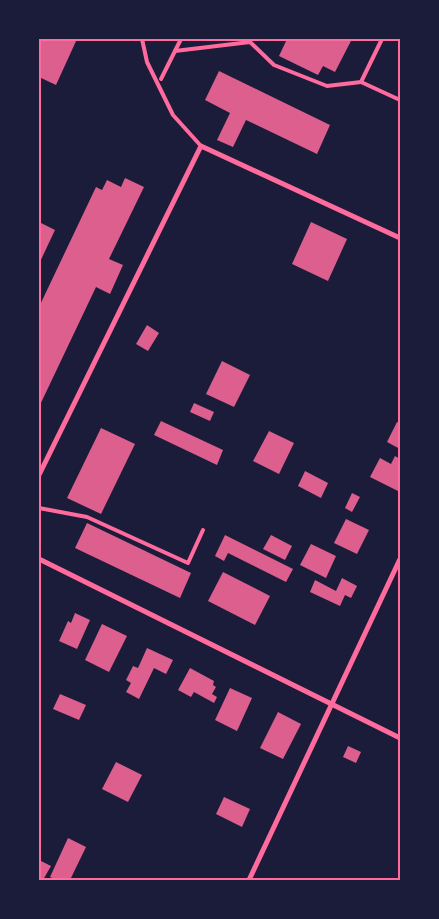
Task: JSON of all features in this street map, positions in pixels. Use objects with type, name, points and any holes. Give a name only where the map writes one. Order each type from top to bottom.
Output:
[{"type":"street","points":[[39,475],[201,146],[400,238]]},
{"type":"street","points":[[249,880],[333,706],[400,558]]},
{"type":"street","points":[[39,559],[400,738]]},
{"type":"lane","points":[[142,39],[147,62],[173,115],[201,146]]},
{"type":"lane","points":[[161,79],[181,39]]},
{"type":"lane","points":[[361,82],[382,39]]},
{"type":"lane","points":[[175,51],[251,40],[274,65],[327,86],[361,82],[400,100]]},
{"type":"lane","points":[[39,508],[87,517],[188,563],[203,530]]},
{"type":"building","points":[[39,39],[77,39],[56,85],[39,77]]},
{"type":"building","points":[[287,39],[352,39],[335,72],[323,66],[318,75],[279,56]]},
{"type":"building","points":[[219,71],[330,125],[317,154],[246,120],[233,147],[217,140],[230,113],[205,100]]},
{"type":"building","points":[[125,178],[144,187],[109,259],[123,265],[110,294],[96,287],[39,407],[39,307],[96,187],[102,190],[107,180],[121,187]]},
{"type":"building","points":[[39,222],[55,230],[39,264]]},
{"type":"building","points":[[311,222],[347,239],[328,281],[292,264]]},
{"type":"building","points":[[147,325],[159,333],[148,351],[136,344]]},
{"type":"building","points":[[222,361],[250,375],[234,407],[206,394]]},
{"type":"building","points":[[194,403],[214,412],[210,421],[190,412]]},
{"type":"building","points":[[161,421],[223,450],[217,465],[154,435]]},
{"type":"building","points":[[397,422],[400,423],[400,449],[387,442]]},
{"type":"building","points":[[101,428],[135,444],[101,514],[67,498]]},
{"type":"building","points":[[269,431],[294,443],[279,474],[253,461]]},
{"type":"building","points":[[395,456],[400,459],[400,492],[370,477],[380,458],[391,464]]},
{"type":"building","points":[[305,471],[328,483],[321,498],[298,486]]},
{"type":"building","points":[[352,493],[360,497],[352,512],[345,508]]},
{"type":"building","points":[[346,519],[369,530],[357,554],[334,543]]},
{"type":"building","points":[[87,523],[191,573],[180,598],[75,548]]},
{"type":"building","points":[[225,535],[293,569],[286,582],[228,553],[224,561],[215,556]]},
{"type":"building","points":[[271,535],[292,546],[285,560],[263,549]]},
{"type":"building","points":[[311,544],[336,556],[326,578],[300,565]]},
{"type":"building","points":[[223,572],[270,596],[255,625],[208,601]]},
{"type":"building","points":[[342,578],[357,586],[351,598],[345,595],[340,606],[310,592],[315,580],[336,591]]},
{"type":"building","points":[[75,613],[90,620],[77,649],[59,641],[68,621],[71,623]]},
{"type":"building","points":[[102,624],[127,636],[109,672],[85,660]]},
{"type":"building","points":[[147,648],[173,660],[166,674],[154,668],[139,699],[126,692],[131,683],[126,680],[133,666],[138,668]]},
{"type":"building","points":[[190,668],[214,681],[213,685],[216,687],[212,694],[217,697],[214,703],[194,692],[191,697],[178,690]]},
{"type":"building","points":[[230,688],[252,698],[237,731],[215,720]]},
{"type":"building","points":[[60,694],[86,705],[79,720],[53,709]]},
{"type":"building","points":[[278,712],[301,724],[283,759],[260,748]]},
{"type":"building","points":[[348,746],[361,752],[356,763],[343,757]]},
{"type":"building","points":[[116,762],[142,775],[128,802],[102,789]]},
{"type":"building","points":[[224,797],[250,809],[242,827],[216,814]]},
{"type":"building","points":[[68,838],[86,847],[70,880],[57,880],[50,877]]},
{"type":"building","points":[[39,860],[51,866],[43,880],[39,880]]}]
